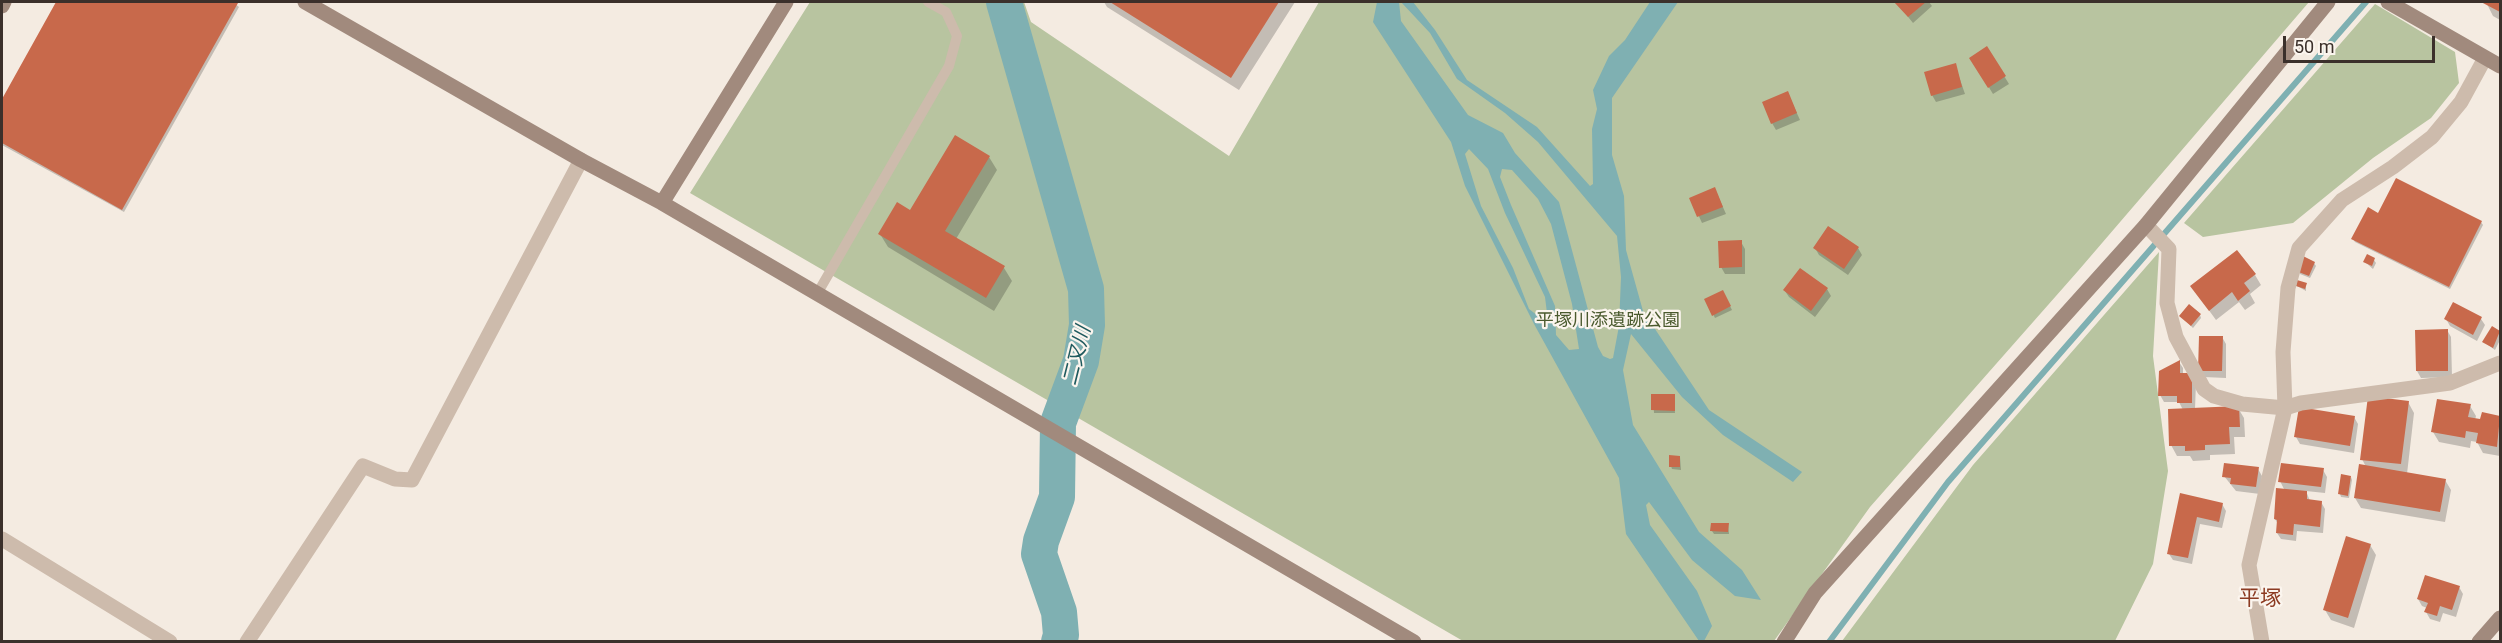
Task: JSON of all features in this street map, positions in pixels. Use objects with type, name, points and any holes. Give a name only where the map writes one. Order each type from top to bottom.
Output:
[{"type":"street","points":[[2,6],[4,2]]},
{"type":"street","points":[[305,2],[581,160],[662,203],[1414,642]]},
{"type":"street","points":[[662,203],[786,2]]},
{"type":"street","points":[[1784,642],[1815,593],[2146,225],[2328,2]]},
{"type":"street","points":[[2390,3],[2500,66]]},
{"type":"street","points":[[2262,642],[2249,565],[2285,408],[2283,352],[2288,288],[2299,248],[2342,200],[2393,167],[2432,137],[2462,102],[2485,58]]},
{"type":"street","points":[[247,642],[363,466],[395,479],[412,480],[581,160]]},
{"type":"street","points":[[2146,225],[2169,249],[2167,303],[2176,337],[2204,389],[2214,396],[2242,404],[2285,408],[2301,403],[2450,383],[2500,363]]},
{"type":"street","points":[[2,539],[170,642]]},
{"type":"street","points":[[2479,642],[2500,618]]},
{"type":"lane","points":[[817,294],[949,66],[957,36],[946,12],[928,2]]},
{"type":"green space","name":"平塚川添遺跡公園","points":[[810,2],[1024,2],[1031,22],[1229,156],[1319,2],[2309,2],[2078,271],[1870,507],[1774,641],[1463,641],[690,193]]},
{"type":"green space","points":[[2375,4],[2455,52],[2459,83],[2431,118],[2373,158],[2293,223],[2203,237],[2184,223]]},
{"type":"green space","points":[[2159,252],[2153,356],[2168,471],[2153,564],[2115,641],[1842,641],[1973,465]]},
{"type":"water","points":[[1377,2],[1399,2],[1401,21],[1468,115],[1503,133],[1515,153],[1559,202],[1598,347],[1603,356],[1610,359],[1613,358],[1619,326],[1621,277],[1617,236],[1538,142],[1505,113],[1457,79],[1430,33],[1401,2],[1413,2],[1435,30],[1467,80],[1537,127],[1590,186],[1593,184],[1592,129],[1597,109],[1593,90],[1609,56],[1625,40],[1650,2],[1678,2],[1612,98],[1612,155],[1624,196],[1626,250],[1643,311],[1709,410],[1802,472],[1793,482],[1723,435],[1682,397],[1631,334],[1623,370],[1633,425],[1699,532],[1742,570],[1761,600],[1735,596],[1692,560],[1649,502],[1646,505],[1650,525],[1697,591],[1712,626],[1704,641],[1699,641],[1626,534],[1619,478],[1534,324],[1465,186],[1451,142],[1373,22]],"holes":[[[1469,149],[1488,169],[1505,213],[1545,297],[1547,313],[1542,319],[1529,309],[1513,268],[1481,206],[1465,154]],[[1502,169],[1512,170],[1538,199],[1551,224],[1572,304],[1579,349],[1569,350],[1556,335],[1555,306],[1500,177]]]},
{"type":"building","points":[[56,2],[238,3],[122,210],[2,143],[2,99]]},
{"type":"building","points":[[1110,2],[1279,2],[1231,78]]},
{"type":"building","points":[[1894,2],[1926,2],[1908,17]]},
{"type":"building","points":[[2481,2],[2500,2],[2500,12]]},
{"type":"building","points":[[1987,46],[2006,76],[1988,88],[1969,58]]},
{"type":"building","points":[[1956,63],[1962,87],[1931,96],[1924,72]]},
{"type":"building","points":[[1788,91],[1797,113],[1771,124],[1762,102]]},
{"type":"building","points":[[955,135],[990,156],[945,231],[1005,266],[986,298],[878,234],[897,202],[910,210]]},
{"type":"building","points":[[2396,178],[2482,221],[2449,287],[2351,239],[2368,207],[2378,213]]},
{"type":"building","points":[[1715,187],[1723,207],[1697,217],[1689,198]]},
{"type":"building","points":[[1828,226],[1859,247],[1844,269],[1813,248]]},
{"type":"building","points":[[1742,240],[1742,267],[1719,268],[1718,241]]},
{"type":"building","points":[[2237,250],[2256,274],[2244,283],[2250,291],[2238,301],[2232,292],[2209,311],[2190,286]]},
{"type":"building","points":[[2367,254],[2375,258],[2372,266],[2363,262]]},
{"type":"building","points":[[2303,256],[2315,262],[2309,276],[2296,271]]},
{"type":"building","points":[[1800,268],[1828,288],[1811,311],[1783,290]]},
{"type":"building","points":[[2297,280],[2307,283],[2305,289],[2296,286]]},
{"type":"building","points":[[1723,290],[1731,306],[1712,316],[1704,299]]},
{"type":"building","points":[[2453,302],[2482,317],[2473,335],[2444,319]]},
{"type":"building","points":[[2189,304],[2201,314],[2191,326],[2179,316]]},
{"type":"building","points":[[2492,326],[2500,331],[2493,348],[2482,342]]},
{"type":"building","points":[[2448,329],[2448,371],[2416,371],[2415,330]]},
{"type":"building","points":[[2199,336],[2223,336],[2222,371],[2198,371]]},
{"type":"building","points":[[2180,360],[2180,373],[2192,373],[2192,403],[2177,403],[2177,396],[2158,396],[2159,371]]},
{"type":"building","points":[[1651,394],[1675,394],[1675,411],[1651,410]]},
{"type":"building","points":[[2368,396],[2409,401],[2401,464],[2360,460]]},
{"type":"building","points":[[2437,399],[2471,404],[2468,417],[2480,419],[2482,412],[2500,416],[2497,447],[2476,443],[2478,433],[2466,431],[2465,438],[2431,432]]},
{"type":"building","points":[[2239,406],[2240,427],[2229,427],[2230,444],[2205,445],[2205,450],[2185,451],[2185,446],[2169,446],[2168,409]]},
{"type":"building","points":[[2299,407],[2355,416],[2350,446],[2294,437]]},
{"type":"building","points":[[1669,455],[1680,456],[1680,467],[1669,467]]},
{"type":"building","points":[[2224,463],[2259,467],[2256,487],[2230,484],[2231,478],[2222,477]]},
{"type":"building","points":[[2281,463],[2324,468],[2321,487],[2278,482]]},
{"type":"building","points":[[2359,464],[2446,479],[2440,512],[2354,498]]},
{"type":"building","points":[[2341,474],[2351,476],[2348,496],[2338,494]]},
{"type":"building","points":[[2276,488],[2307,491],[2307,499],[2322,501],[2320,527],[2294,524],[2293,535],[2276,533],[2277,520],[2274,519]]},
{"type":"building","points":[[2180,493],[2223,503],[2219,522],[2197,517],[2188,558],[2167,554]]},
{"type":"building","points":[[1711,523],[1729,523],[1728,532],[1710,531]]},
{"type":"building","points":[[2346,536],[2371,544],[2348,618],[2323,610]]},
{"type":"building","points":[[2425,575],[2460,586],[2452,610],[2440,606],[2437,616],[2424,612],[2428,603],[2417,599]]},
{"type":"waterway","name":"二又川","points":[[1004,2],[1086,289],[1087,325],[1081,361],[1058,423],[1057,497],[1041,541],[1039,554],[1059,612],[1061,635],[1059,642]]},
{"type":"waterway","points":[[1829,642],[1948,482],[2366,2]]},
{"type":"district","name":"平塚","points":[[2260,600]]}]
